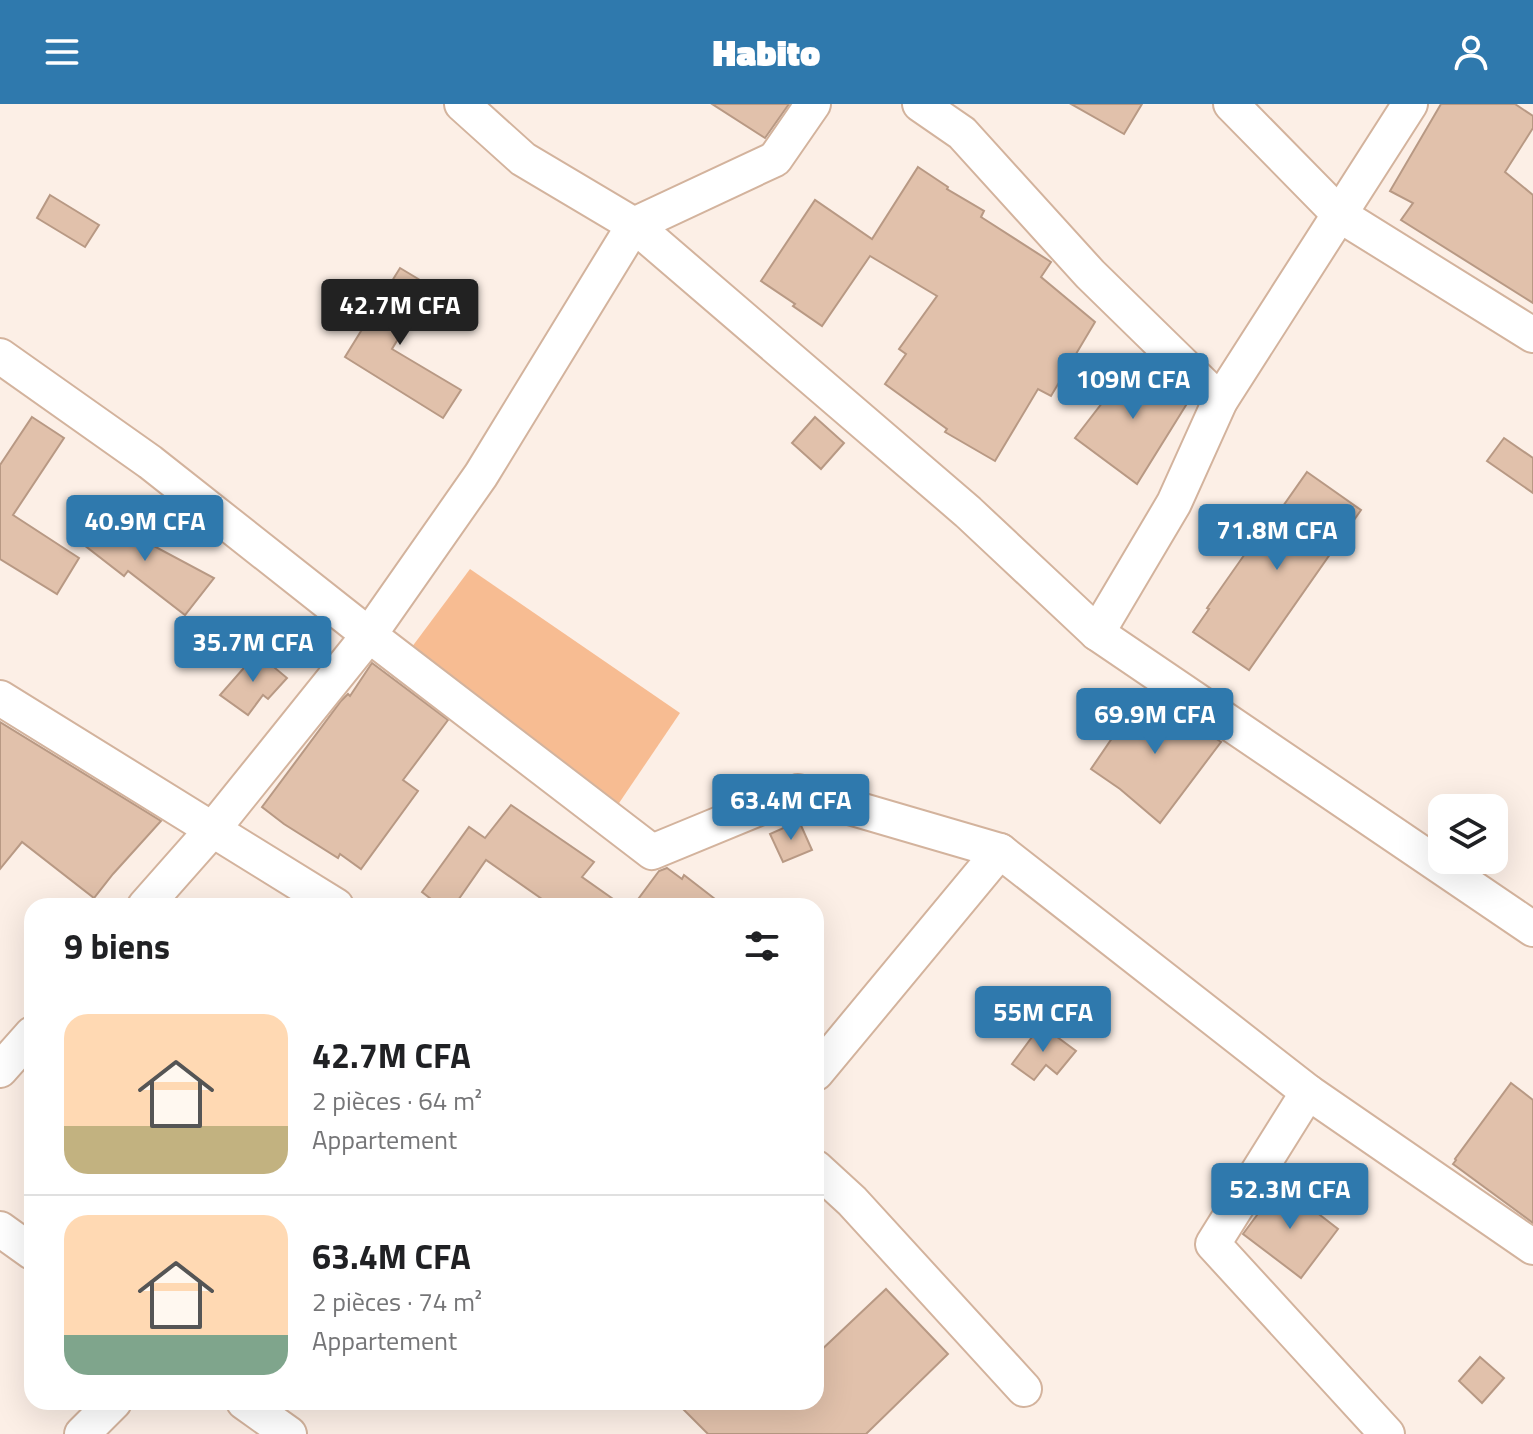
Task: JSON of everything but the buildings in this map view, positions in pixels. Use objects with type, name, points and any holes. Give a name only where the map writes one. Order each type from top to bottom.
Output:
[{"type":"street","points":[[462,104],[523,159],[634,225],[968,512],[1097,633],[1533,929]]},
{"type":"street","points":[[152,898],[213,829],[369,635],[481,475],[634,225],[775,159],[813,104]]},
{"type":"street","points":[[920,104],[962,133],[1090,274],[1220,401]]},
{"type":"street","points":[[1231,104],[1340,215],[1533,335]]},
{"type":"street","points":[[1097,633],[1174,503],[1220,401],[1410,104]]},
{"type":"street","points":[[0,356],[150,462],[652,852],[798,792],[1000,851],[1308,1092],[1533,1247]]},
{"type":"street","points":[[0,698],[323,898]]},
{"type":"street","points":[[824,1063],[1000,851]]},
{"type":"street","points":[[0,1070],[24,1043]]},
{"type":"street","points":[[1308,1092],[1213,1244],[1387,1434]]},
{"type":"street","points":[[824,1175],[852,1201],[1024,1389]]},
{"type":"street","points":[[0,1229],[24,1246]]},
{"type":"street","points":[[82,1434],[106,1410]]},
{"type":"street","points":[[255,1410],[289,1434]]},
{"type":"shaded area","points":[[470,569],[680,713],[613,812],[400,663]]}]
